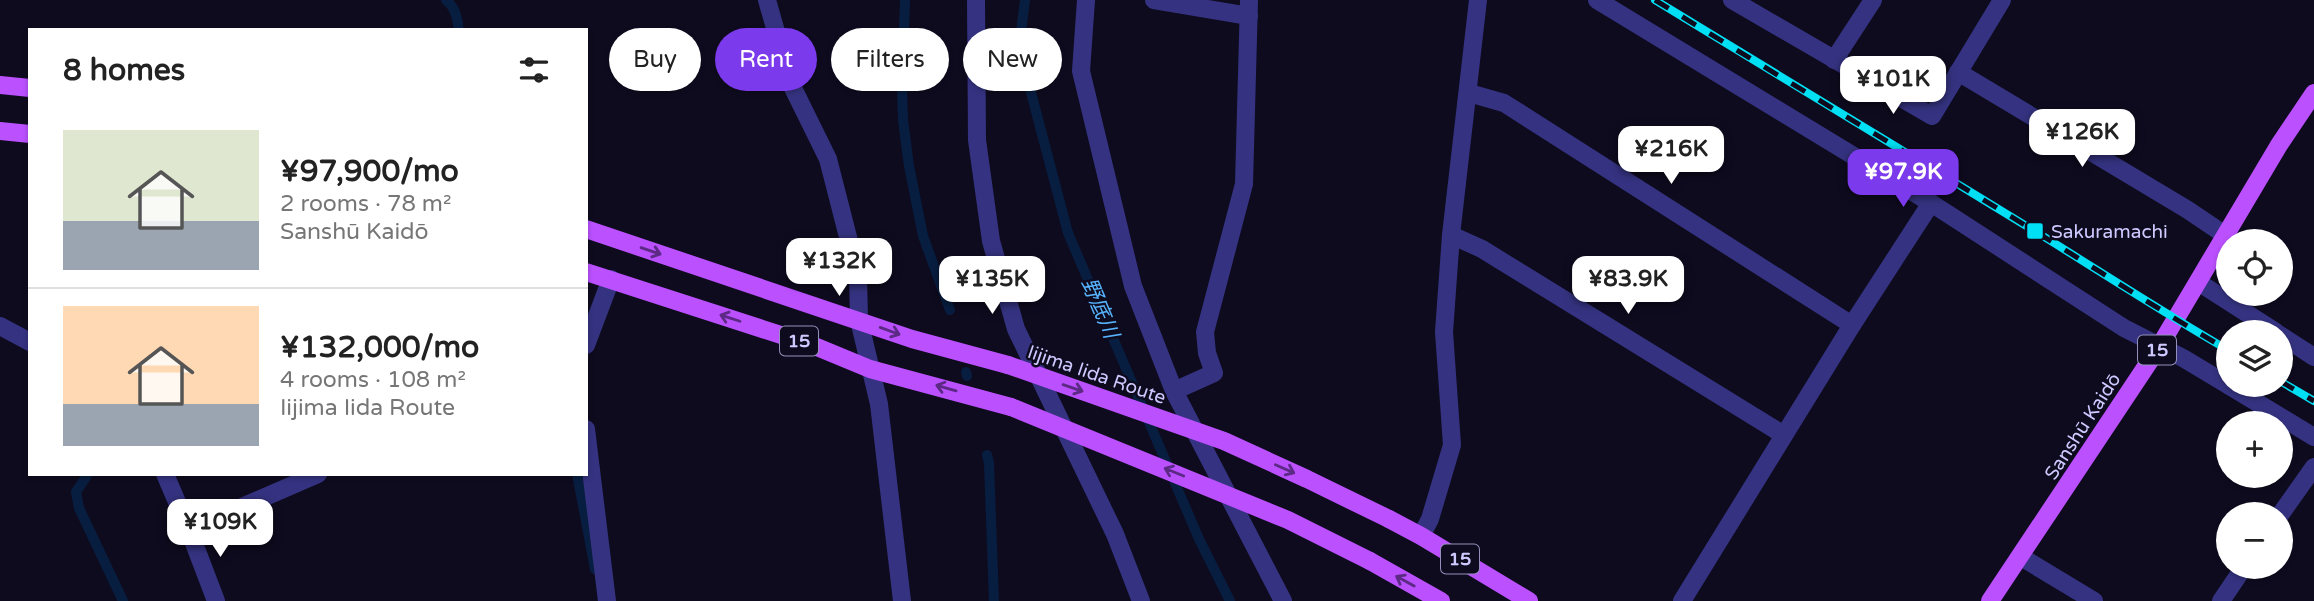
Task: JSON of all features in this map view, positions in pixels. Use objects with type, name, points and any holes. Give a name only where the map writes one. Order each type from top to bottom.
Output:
[{"type":"main road","points":[[0,85],[28,88]]},
{"type":"main road","name":"Sanshū Kaidō","points":[[2229,229],[2314,93]]},
{"type":"main road","points":[[0,131],[28,134]]},
{"type":"main road","name":"Iijima Iida Route","points":[[588,230],[912,339],[1008,365],[1224,441],[1389,519],[1529,601]]},
{"type":"main road","name":"Sanshū Kaidō","points":[[1990,601],[2158,347],[2216,251]]},
{"type":"main road","name":"15","points":[[588,273],[812,345],[870,369],[1011,407],[1289,520],[1441,601]]},
{"type":"street","points":[[767,0],[791,84],[828,159],[858,276],[859,320],[879,404],[902,601]]},
{"type":"street","points":[[976,0],[977,139],[991,241],[1016,329],[1115,534],[1141,601]]},
{"type":"street","points":[[1086,0],[1081,71],[1133,286],[1174,391],[1283,601]]},
{"type":"street","points":[[1154,0],[1249,8],[1244,184],[1205,332],[1207,353],[1214,373],[1174,391]]},
{"type":"street","points":[[1421,536],[1430,519],[1452,445],[1444,332],[1451,235],[1478,0]]},
{"type":"street","points":[[1597,0],[1931,204],[2124,328],[2216,378]]},
{"type":"street","points":[[1732,0],[1932,116],[2002,0]]},
{"type":"street","points":[[1834,60],[1873,0]]},
{"type":"street","points":[[1958,72],[2188,209],[2216,229]]},
{"type":"street","points":[[1469,93],[1504,103],[1852,325]]},
{"type":"street","points":[[1682,601],[1852,325],[1931,204]]},
{"type":"street","points":[[1451,235],[1482,249],[1784,435]]},
{"type":"street","points":[[588,340],[611,279]]},
{"type":"street","points":[[2198,282],[2257,320]]},
{"type":"street","points":[[0,326],[28,341]]},
{"type":"street","points":[[2293,343],[2314,357]]},
{"type":"street","points":[[2248,397],[2314,437]]},
{"type":"street","points":[[588,445],[607,601]]},
{"type":"street","points":[[2290,502],[2314,467]]},
{"type":"street","points":[[166,476],[216,601]]},
{"type":"street","points":[[189,530],[313,476]]},
{"type":"street","points":[[2021,557],[2094,601]]},
{"type":"street","points":[[2221,601],[2236,579]]},
{"type":"waterway","points":[[446,0],[454,10],[459,28]]},
{"type":"waterway","points":[[905,0],[902,88],[909,166],[923,236],[950,310]]},
{"type":"waterway","name":"野底川","points":[[1025,0],[1019,47],[1068,233],[1199,539],[1230,601]]},
{"type":"waterway","points":[[966,372],[967,376]]},
{"type":"waterway","points":[[987,455],[994,601]]},
{"type":"waterway","points":[[87,476],[76,492],[79,508],[123,601]]},
{"type":"waterway","points":[[577,476],[595,569]]},
{"type":"railway","points":[[1655,0],[2216,343]]},
{"type":"railway","points":[[2293,389],[2314,401]]},
{"type":"place","name":"Sakuramachi","points":[[2035,231]]}]
